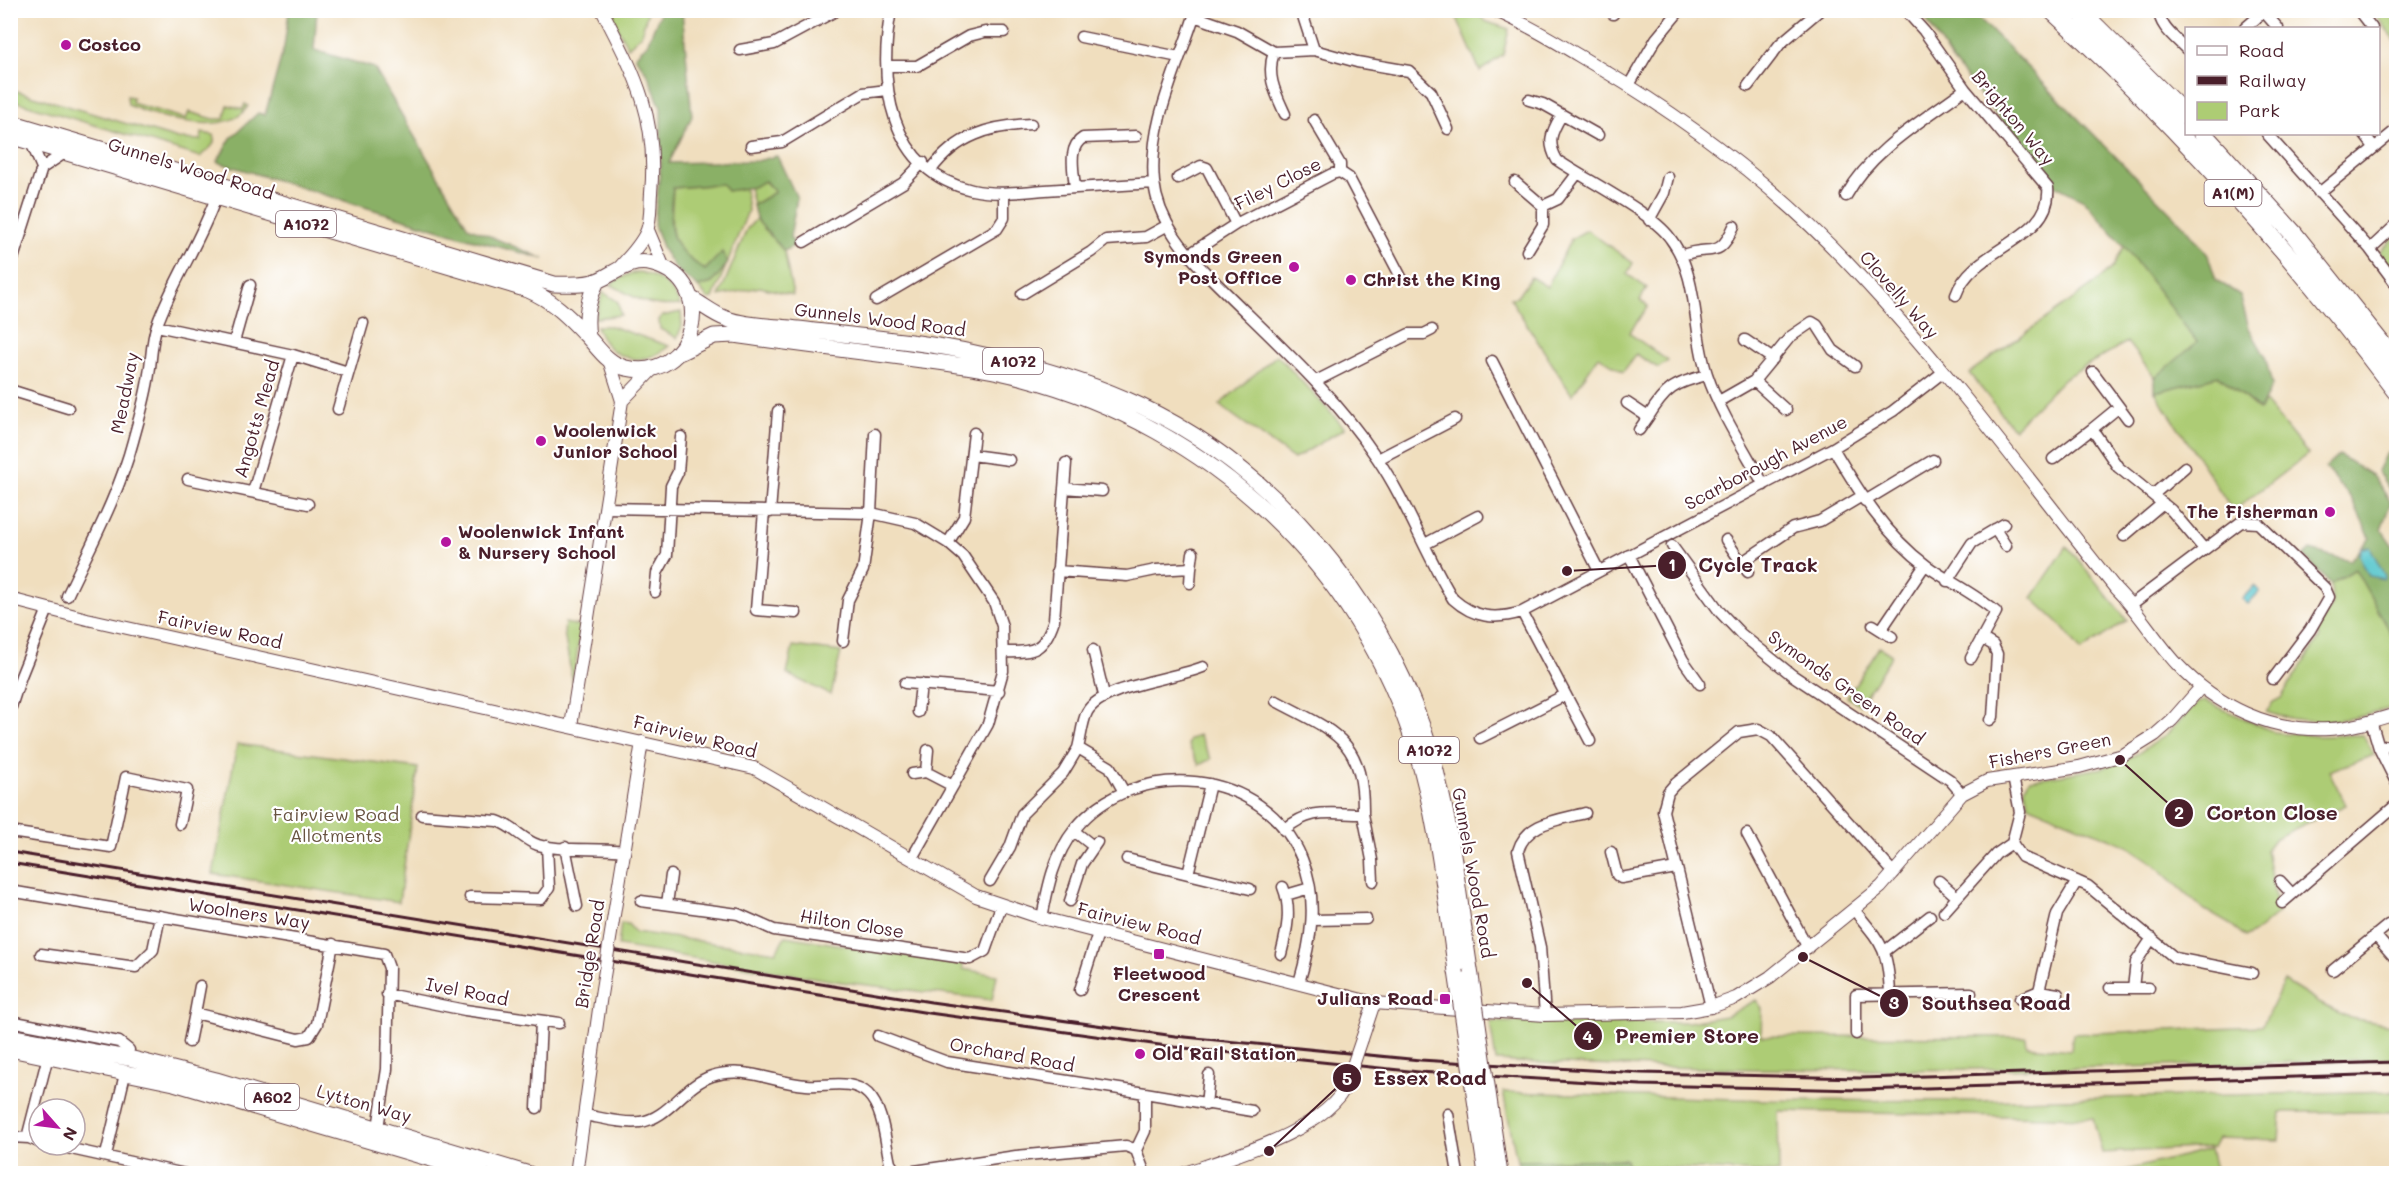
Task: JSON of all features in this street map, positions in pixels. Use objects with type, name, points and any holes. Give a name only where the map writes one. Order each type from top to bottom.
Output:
[{"type":"highway","name":"A1(M)","points":[[2052,10],[2132,86],[2240,200],[2320,293],[2397,391]]},
{"type":"highway","points":[[2079,10],[2185,114]]},
{"type":"highway","name":"A1(M)","points":[[2204,135],[2294,233],[2397,362]]},
{"type":"main road","name":"Gunnels Wood Road","points":[[10,123],[554,284],[597,281],[620,267],[638,263],[664,268],[692,299],[727,319],[971,352],[1035,366],[1091,385],[1144,407],[1218,452],[1296,520],[1322,548],[1384,640],[1424,731],[1447,826],[1486,1173]]},
{"type":"main road","name":"Gunnels Wood Road","points":[[10,136],[528,290],[555,304],[609,360],[622,368],[637,371],[653,369],[714,336],[734,335],[973,367],[1023,377],[1076,393],[1153,427],[1210,465],[1278,522],[1304,549],[1332,584],[1367,635],[1405,718],[1430,804],[1500,1173]]},
{"type":"main road","points":[[588,337],[585,319],[589,299],[597,281]]},
{"type":"main road","points":[[681,352],[691,334],[694,319],[692,299]]},
{"type":"main road","name":"Lytton Way","points":[[10,1036],[133,1059],[529,1173]]},
{"type":"main road","name":"Lytton Way","points":[[10,1049],[174,1083],[482,1173]]},
{"type":"street","points":[[602,10],[638,81],[649,120],[653,156],[648,230],[664,268]]},
{"type":"street","points":[[740,50],[774,44],[837,10]]},
{"type":"street","points":[[891,10],[887,66],[889,108],[905,143],[927,166],[970,189],[1004,193],[1154,183]]},
{"type":"street","points":[[1301,10],[1314,50]]},
{"type":"street","name":"Clovelly Way","points":[[1494,10],[1550,38],[1629,85],[1722,150],[1792,210],[1857,272],[1930,357],[2075,539],[2132,604],[2177,664],[2201,687]]},
{"type":"street","points":[[1629,85],[1656,39],[1680,10]]},
{"type":"street","points":[[1748,86],[1780,45],[1820,10]]},
{"type":"street","name":"Brighton Way","points":[[1905,10],[1924,31],[1965,89],[2044,181],[2048,201],[2044,215],[2036,224],[1979,262],[1959,286],[1956,295]]},
{"type":"street","points":[[2159,10],[2159,19],[2165,28],[2185,47]]},
{"type":"street","points":[[2358,10],[2371,27]]},
{"type":"street","points":[[2246,27],[2265,11],[2277,27]]},
{"type":"street","points":[[1195,13],[1237,31],[1274,52],[1314,50],[1357,62],[1409,71],[1431,92],[1448,129]]},
{"type":"street","name":"Scarborough Avenue","points":[[1195,13],[1179,57],[1154,149],[1154,183],[1167,225],[1188,255],[1316,381],[1378,459],[1425,544],[1446,588],[1461,606],[1473,614],[1488,618],[1522,612],[1833,448],[1906,401],[1942,373]]},
{"type":"street","points":[[887,66],[917,66],[969,36],[985,32],[1004,32]]},
{"type":"street","points":[[1081,37],[1179,57]]},
{"type":"street","points":[[1274,52],[1270,76],[1285,114]]},
{"type":"street","points":[[1846,196],[1858,177],[1883,151],[1965,89]]},
{"type":"street","points":[[751,146],[782,142],[863,93],[887,90]]},
{"type":"street","points":[[1529,100],[1543,104],[1598,135]]},
{"type":"street","points":[[1561,116],[1551,134],[1550,143],[1557,160],[1649,220],[1670,238],[1682,256],[1692,288],[1707,375],[1719,402],[1764,484]]},
{"type":"street","points":[[1314,120],[1340,164],[1340,172]]},
{"type":"street","points":[[804,242],[903,183],[948,150],[984,129],[1031,124]]},
{"type":"street","points":[[2319,193],[2397,130]]},
{"type":"street","points":[[2268,135],[2370,249],[2397,284]]},
{"type":"street","points":[[2365,135],[2374,147]]},
{"type":"street","points":[[1075,188],[1073,150],[1077,141],[1083,138],[1136,136]]},
{"type":"street","points":[[31,142],[42,168]]},
{"type":"street","points":[[10,268],[42,168],[66,152]]},
{"type":"street","points":[[1178,178],[1201,166],[1207,168],[1236,224]]},
{"type":"street","name":"Filey Close","points":[[1188,255],[1236,224],[1340,172],[1348,178],[1402,279]]},
{"type":"street","points":[[1543,206],[1558,199],[1577,174]]},
{"type":"street","points":[[1649,220],[1664,193],[1668,177]]},
{"type":"street","points":[[1515,182],[1543,206],[1543,225],[1527,251]]},
{"type":"street","points":[[876,300],[997,229],[1004,219],[1004,193]]},
{"type":"street","name":"Meadway","points":[[68,596],[105,516],[133,443],[150,373],[150,354],[157,326],[181,267],[216,197]]},
{"type":"street","points":[[1022,294],[1091,252],[1106,240],[1146,237],[1167,225]]},
{"type":"street","points":[[2370,249],[2397,225]]},
{"type":"street","points":[[1682,256],[1696,250],[1713,252],[1718,249],[1734,226]]},
{"type":"street","points":[[620,267],[648,230]]},
{"type":"street","points":[[234,342],[250,285]]},
{"type":"street","points":[[1719,402],[1754,381],[1790,337],[1812,322],[1817,325],[1833,350],[1856,366]]},
{"type":"street","points":[[338,409],[363,323]]},
{"type":"street","name":"Angotts Mead","points":[[157,326],[293,355],[348,372]]},
{"type":"street","points":[[1316,381],[1409,334],[1424,334],[1432,330]]},
{"type":"street","points":[[1745,340],[1773,358]]},
{"type":"street","name":"Angotts Mead","points":[[253,492],[293,355]]},
{"type":"street","points":[[572,726],[622,401],[609,360]]},
{"type":"street","points":[[1492,361],[1599,571]]},
{"type":"street","points":[[622,401],[653,369]]},
{"type":"street","points":[[2093,372],[2128,419]]},
{"type":"street","points":[[1639,430],[1666,390],[1675,384],[1707,375]]},
{"type":"street","points":[[1754,381],[1786,410]]},
{"type":"street","points":[[10,390],[68,408]]},
{"type":"street","points":[[1627,403],[1648,417]]},
{"type":"street","points":[[2053,459],[2119,407]]},
{"type":"street","points":[[778,411],[756,610],[796,613]]},
{"type":"street","points":[[1378,459],[1455,419]]},
{"type":"street","points":[[2092,429],[2118,467],[2171,510],[2204,549]]},
{"type":"street","points":[[948,543],[964,517],[974,433]]},
{"type":"street","points":[[843,641],[848,600],[863,570],[871,513],[875,434]]},
{"type":"street","points":[[655,592],[657,573],[667,555],[671,486],[678,472],[681,437]]},
{"type":"street","points":[[1833,448],[1864,499],[1891,535],[1925,565],[1996,612],[1971,658]]},
{"type":"street","points":[[972,455],[1009,460]]},
{"type":"street","points":[[1726,540],[1744,567],[1792,528],[1820,522],[1933,460]]},
{"type":"street","points":[[1004,652],[1022,653],[1037,649],[1048,640],[1054,620],[1066,463]]},
{"type":"street","points":[[2154,494],[2185,467]]},
{"type":"street","name":"Angotts Mead","points":[[188,479],[308,504]]},
{"type":"street","points":[[1064,488],[1102,491]]},
{"type":"street","points":[[2124,537],[2163,503]]},
{"type":"street","points":[[605,508],[871,513],[915,523],[948,543],[979,576],[994,602],[1002,626],[1004,652],[999,691],[988,724],[912,858]]},
{"type":"street","points":[[1425,544],[1478,516]]},
{"type":"street","points":[[2132,604],[2241,522],[2252,521],[2262,526],[2328,592],[2325,605],[2315,622],[2273,679]]},
{"type":"street","points":[[1947,581],[1972,543],[1999,527],[2006,546]]},
{"type":"street","name":"Symonds Green Road","points":[[1672,546],[1720,612],[1741,634],[1792,675],[1950,780],[1962,794]]},
{"type":"street","points":[[1190,583],[1193,554]]},
{"type":"street","points":[[1629,555],[1683,660],[1700,684]]},
{"type":"street","points":[[1892,637],[1877,628],[1925,565]]},
{"type":"street","points":[[1057,571],[1127,576],[1156,570],[1191,568]]},
{"type":"street","name":"Fairview Road","points":[[10,598],[48,609],[754,768],[976,896],[1000,906],[1374,1003],[1545,1015],[1659,1014],[1711,1007],[1755,987],[1855,911],[1894,873],[1962,794]]},
{"type":"street","points":[[10,710],[48,609]]},
{"type":"street","points":[[1522,612],[1590,741]]},
{"type":"street","points":[[1983,639],[1993,645],[1997,654],[1993,717],[1990,720]]},
{"type":"street","points":[[1093,650],[1104,695]]},
{"type":"street","points":[[990,881],[1010,847],[1022,814],[1063,773],[1078,748],[1087,711],[1104,695],[1182,676],[1203,667]]},
{"type":"street","points":[[905,683],[999,691]]},
{"type":"street","points":[[918,712],[921,684]]},
{"type":"street","points":[[2201,687],[2246,714],[2275,723],[2330,729],[2397,714]]},
{"type":"street","name":"Fishers Green","points":[[1962,794],[1987,781],[2079,767],[2123,755],[2155,735],[2172,720],[2201,687]]},
{"type":"street","points":[[1480,738],[1565,695]]},
{"type":"street","points":[[1275,701],[1331,729],[1346,744],[1361,773],[1363,814],[1372,860],[1373,881]]},
{"type":"street","points":[[2371,721],[2379,748],[2397,782]]},
{"type":"street","points":[[1711,1007],[1663,811],[1668,792],[1739,732],[1750,728],[1771,736],[1894,873]]},
{"type":"street","name":"Bridge Road","points":[[576,1173],[601,994],[642,742]]},
{"type":"street","points":[[2379,748],[2397,743]]},
{"type":"street","points":[[1078,748],[1107,764],[1124,792]]},
{"type":"street","points":[[926,772],[928,750]]},
{"type":"street","points":[[912,774],[926,772],[952,786]]},
{"type":"street","points":[[10,832],[111,848],[126,777],[187,790],[180,824]]},
{"type":"street","points":[[1944,912],[1996,854],[2012,843],[2020,812],[2013,777]]},
{"type":"street","points":[[1042,918],[1052,872],[1074,831],[1097,808],[1124,792],[1143,785],[1176,779],[1210,784],[1244,795],[1272,816],[1301,856],[1310,888],[1313,920],[1299,983]]},
{"type":"street","points":[[1188,874],[1210,784]]},
{"type":"street","points":[[2282,903],[2397,805]]},
{"type":"street","points":[[1545,1015],[1540,946],[1518,851],[1521,840],[1528,831],[1585,813]]},
{"type":"street","points":[[1284,830],[1301,817],[1310,814],[1363,814]]},
{"type":"street","points":[[422,815],[497,821],[506,824],[532,842],[547,846],[624,851]]},
{"type":"street","points":[[1070,901],[1082,864],[1095,844],[1074,831]]},
{"type":"street","points":[[1747,834],[1808,948]]},
{"type":"street","points":[[2012,843],[2022,857],[2088,886],[2175,958],[2252,973]]},
{"type":"street","points":[[470,897],[541,899],[549,888],[547,846]]},
{"type":"street","points":[[565,847],[577,906]]},
{"type":"street","points":[[1611,852],[1617,875],[1621,878],[1676,868]]},
{"type":"street","points":[[1126,859],[1250,889]]},
{"type":"street","points":[[667,904],[670,875]]},
{"type":"street","points":[[1939,881],[1957,897]]},
{"type":"street","points":[[2039,991],[2057,914],[2077,881]]},
{"type":"street","points":[[2280,881],[2292,894]]},
{"type":"street","points":[[1281,954],[1288,925],[1285,891],[1310,888]]},
{"type":"street","name":"Woolners Way","points":[[10,891],[384,954],[388,968],[387,993]]},
{"type":"street","name":"Hilton Close","points":[[641,901],[738,914],[774,930],[970,959],[985,951],[1000,906]]},
{"type":"street","points":[[1855,911],[1885,951],[1889,963],[1890,994]]},
{"type":"street","name":"Woolners Way","points":[[41,954],[136,967],[153,950],[160,916]]},
{"type":"street","points":[[1885,951],[1930,916]]},
{"type":"street","points":[[1313,920],[1366,919]]},
{"type":"street","points":[[2333,970],[2388,925]]},
{"type":"street","points":[[1080,990],[1098,933]]},
{"type":"street","points":[[2375,935],[2397,959]]},
{"type":"street","points":[[2133,988],[2136,962],[2151,938]]},
{"type":"street","name":"Woolners Way","points":[[195,1012],[298,1039],[306,1038],[313,1033],[317,1024],[333,944]]},
{"type":"street","points":[[189,1042],[200,986]]},
{"type":"street","points":[[2110,988],[2149,988]]},
{"type":"street","points":[[2020,999],[2039,991],[2058,994]]},
{"type":"street","points":[[378,1128],[387,1069],[387,993]]},
{"type":"street","name":"Ivel Road","points":[[387,993],[465,1010],[559,1023]]},
{"type":"street","points":[[1856,1035],[1856,994],[1971,993]]},
{"type":"street","points":[[1182,1173],[1268,1143],[1305,1124],[1337,1100],[1347,1083],[1374,1003]]},
{"type":"street","points":[[10,1021],[119,1042],[129,1050]]},
{"type":"street","points":[[537,1108],[541,1021]]},
{"type":"street","name":"Orchard Road","points":[[878,1036],[947,1062],[1252,1111]]},
{"type":"street","points":[[37,1097],[48,1056]]},
{"type":"street","points":[[585,1115],[629,1122],[646,1120],[664,1112],[697,1083],[726,1072],[751,1072],[807,1085],[846,1084],[858,1087],[874,1102],[891,1171],[908,1172],[1016,1156],[1126,1146],[1136,1150]]},
{"type":"street","points":[[106,1155],[125,1074]]},
{"type":"street","points":[[1206,1105],[1209,1075]]},
{"type":"street","points":[[1144,1093],[1145,1131],[1136,1150],[1145,1173]]},
{"type":"street","points":[[1448,1114],[1458,1173]]},
{"type":"street","points":[[10,1137],[27,1139]]},
{"type":"street","points":[[87,1151],[185,1173]]},
{"type":"street","points":[[1219,1161],[1224,1173]]},
{"type":"green space","points":[[289,11],[317,11],[314,50],[374,68],[468,227],[544,259],[463,237],[217,162],[231,138],[258,113],[265,115],[284,47]]},
{"type":"green space","points":[[608,11],[648,11],[641,35],[628,47]]},
{"type":"green space","points":[[661,11],[682,11],[692,116],[669,163],[757,161],[777,156],[797,198],[790,237],[795,245],[784,251],[756,219],[753,205],[775,192],[765,181],[753,187],[727,191],[722,184],[673,188],[671,226],[677,244],[683,253],[705,270],[722,252],[728,263],[712,283],[698,287],[675,268],[663,250],[654,225],[661,164],[661,108],[648,75],[635,56],[647,44]]},
{"type":"green space","points":[[1454,11],[1474,11],[1487,22],[1509,29],[1503,55],[1480,71]]},
{"type":"green space","points":[[1921,11],[1972,11],[2188,230],[2208,255],[2216,280],[2240,295],[2249,328],[2265,356],[2272,385],[2260,410],[2219,376],[2155,392],[2155,378],[2197,342],[2124,246],[2084,200],[2054,185],[1950,58]]},
{"type":"green space","points":[[2373,11],[2396,11],[2396,42]]},
{"type":"green space","points":[[10,89],[178,139],[201,140],[202,133],[213,135],[214,142],[211,148],[200,157],[11,100]]},
{"type":"green space","points":[[127,96],[133,97],[132,103],[186,119],[189,112],[214,119],[224,119],[228,105],[243,109],[245,104],[248,106],[239,116],[225,121],[191,122],[156,115],[128,105]]},
{"type":"green space","points":[[764,181],[775,192],[753,205],[749,187]]},
{"type":"green space","points":[[723,184],[727,191],[745,188],[748,211],[727,262],[722,253],[705,270],[683,252],[673,235],[673,188]]},
{"type":"green space","points":[[756,219],[784,251],[793,295],[760,287],[719,296],[747,229]]},
{"type":"green space","points":[[1587,230],[1633,263],[1627,274],[1647,288],[1640,300],[1648,306],[1629,333],[1668,361],[1658,368],[1636,354],[1623,372],[1599,356],[1572,395],[1510,298],[1517,297],[1531,277],[1547,287],[1571,239]]},
{"type":"green space","points":[[2396,235],[2396,276],[2379,252]]},
{"type":"green space","points":[[2124,246],[2198,342],[2155,378],[2127,342],[2064,378],[2014,429],[1969,373],[2090,287],[2113,267]]},
{"type":"green space","points":[[726,265],[713,298],[708,299],[698,287],[712,283]]},
{"type":"green space","points":[[640,272],[665,283],[680,305],[651,304],[610,284],[629,274]]},
{"type":"green space","points":[[603,292],[618,302],[621,315],[595,318]]},
{"type":"green space","points":[[681,312],[682,326],[677,338],[660,329],[659,320],[662,316]]},
{"type":"green space","points":[[596,326],[611,326],[669,346],[648,357],[637,359],[627,357],[609,347],[601,338]]},
{"type":"green space","points":[[1277,355],[1345,428],[1294,459],[1219,405]]},
{"type":"green space","points":[[2219,376],[2259,410],[2264,401],[2308,454],[2233,511],[2155,392]]},
{"type":"green space","points":[[2396,447],[2396,499],[2377,471],[2385,455]]},
{"type":"green space","points":[[2339,455],[2373,476],[2391,502],[2381,529],[2396,550],[2396,642],[2355,569],[2331,584],[2304,556],[2310,550],[2350,561],[2370,538],[2351,498],[2325,468]]},
{"type":"green space","points":[[2067,546],[2127,620],[2081,651],[2059,623],[2032,598]]},
{"type":"green space","points":[[2355,569],[2396,642],[2396,706],[2364,716],[2331,721],[2299,720],[2266,712],[2273,702],[2281,698],[2320,637],[2316,629],[2332,606],[2331,584]]},
{"type":"green space","points":[[565,623],[581,626],[573,684],[564,633]]},
{"type":"green space","points":[[793,646],[841,652],[831,695],[787,674]]},
{"type":"green space","points":[[1879,647],[1892,655],[1860,705],[1847,697]]},
{"type":"green space","points":[[2205,701],[2274,732],[2318,736],[2363,735],[2374,755],[2329,771],[2346,805],[2275,838],[2266,850],[2278,913],[2246,937],[2231,925],[2203,909],[2153,863],[2126,845],[2028,805],[2025,788],[2029,780],[2103,768],[2137,754],[2168,733],[2197,703]]},
{"type":"green space","points":[[1199,735],[1211,759],[1199,765],[1188,745],[1189,740]]},
{"type":"green space","name":"Fairview Road Allotments","points":[[237,744],[418,768],[399,902],[213,874]]},
{"type":"green space","points":[[621,923],[628,924],[635,932],[776,952],[785,936],[963,964],[963,969],[997,975],[992,1000],[842,982],[618,946]]},
{"type":"green space","points":[[2284,981],[2319,1003],[2350,1018],[2396,1026],[2396,1059],[2171,1066],[1834,1070],[1609,1066],[1496,1061],[1490,1022],[1688,1022],[1726,1016],[1756,1000],[1762,1008],[1761,1036],[2026,1037],[2027,1046],[2071,1050],[2073,1034],[2262,1026]]},
{"type":"green space","points":[[2396,1091],[2396,1112],[2281,1112],[2279,1140],[2218,1138],[2213,1147],[2102,1153],[2093,1118],[1778,1111],[1779,1173],[1629,1166],[1625,1160],[1517,1161],[1503,1092],[1768,1100],[1974,1101]]},
{"type":"green space","points":[[2210,1149],[2216,1173],[2115,1173]]},
{"type":"green space","points":[[1626,1159],[1629,1173],[1521,1173],[1517,1161]]},
{"type":"water","points":[[2370,547],[2385,576],[2383,579],[2369,576],[2359,555],[2361,548]]},
{"type":"water","points":[[2254,586],[2260,591],[2248,604],[2242,599]]},
{"type":"railway","points":[[10,852],[931,1002],[1175,1036],[1420,1060],[1641,1073],[1860,1078],[2396,1062]]},
{"type":"railway","points":[[10,863],[929,1013],[1174,1047],[1419,1072],[1641,1085],[1860,1090],[2396,1074]]},
{"type":"place","name":"Costco","points":[[66,45]]},
{"type":"place","name":"Symonds Green Post Office","points":[[1294,267]]},
{"type":"place","name":"Christ the King","points":[[1351,280]]},
{"type":"place","name":"Woolenwick Junior School","points":[[541,441]]},
{"type":"place","name":"The Fisherman","points":[[2330,512]]},
{"type":"place","name":"Woolenwick Infant & Nursery School","points":[[446,542]]},
{"type":"place","name":"Cycle Track","points":[[1567,571]]},
{"type":"place","name":"Corton Close","points":[[2120,760]]},
{"type":"place","name":"Fleetwood Crescent","points":[[1159,954]]},
{"type":"place","name":"Southsea Road","points":[[1803,957]]},
{"type":"place","name":"Premier Store","points":[[1527,983]]},
{"type":"place","name":"Julians Road","points":[[1445,999]]},
{"type":"place","name":"Old Rail Station","points":[[1140,1054]]},
{"type":"place","name":"Essex Road","points":[[1269,1151]]}]
